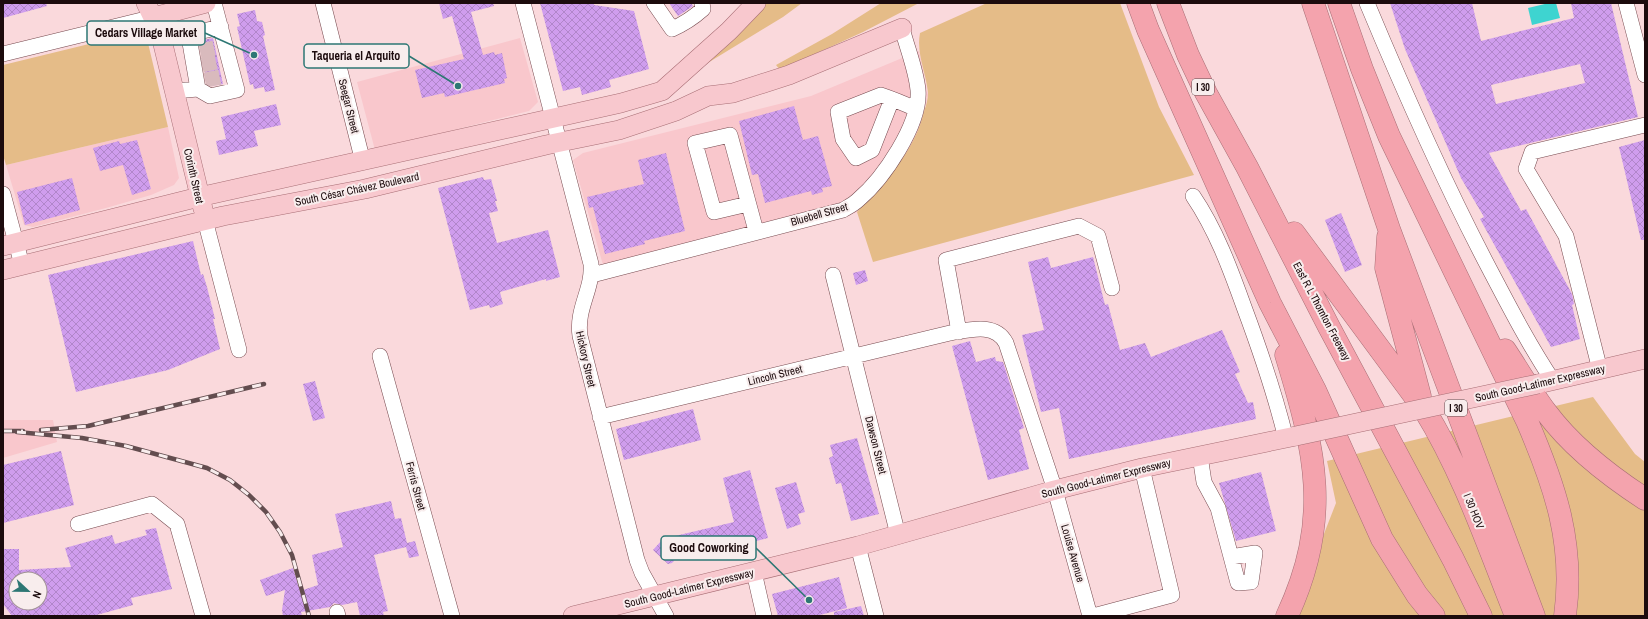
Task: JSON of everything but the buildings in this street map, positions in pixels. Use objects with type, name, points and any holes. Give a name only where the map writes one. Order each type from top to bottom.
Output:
[{"type":"highway","points":[[1138,3],[1148,30],[1270,303],[1315,390],[1382,538],[1417,595],[1434,616]]},
{"type":"highway","name":"East R L Thornton Freeway","points":[[1168,3],[1188,55],[1206,93],[1247,167],[1329,327],[1453,559],[1481,616]]},
{"type":"highway","name":"I 30","points":[[1313,3],[1389,229],[1534,616]]},
{"type":"highway","points":[[1339,3],[1388,136],[1527,421],[1553,486],[1564,530],[1567,554],[1566,612]]},
{"type":"highway","name":"I 30 HOV","points":[[1247,167],[1307,252],[1424,410],[1442,440],[1465,489],[1516,616]]},
{"type":"highway","name":"I 30 HOV","points":[[1389,229],[1386,268],[1424,410],[1461,515],[1503,616]]},
{"type":"highway","points":[[1451,267],[1546,413],[1594,463],[1620,483],[1645,499]]},
{"type":"highway","points":[[1270,303],[1299,397],[1313,459],[1316,496],[1314,529],[1306,565],[1287,616]]},
{"type":"main road","points":[[150,10],[206,3]]},
{"type":"main road","points":[[10,244],[200,197],[364,162],[621,103],[662,91],[729,31],[756,3]]},
{"type":"main road","name":"Corinth Street","points":[[150,10],[160,32],[205,220]]},
{"type":"main road","name":"South César Chávez Boulevard","points":[[3,270],[205,220],[365,189],[560,142],[619,130],[676,111],[708,96],[733,93],[789,75],[902,28]]},
{"type":"main road","name":"South Good-Latimer Expressway","points":[[572,616],[858,546],[1055,490],[1142,468],[1546,382],[1645,359]]},
{"type":"street","points":[[214,3],[221,27],[222,54],[227,76],[237,90],[210,96],[200,84],[197,59],[190,43],[198,32],[221,27]]},
{"type":"street","name":"Seegar Street","points":[[323,3],[364,162]]},
{"type":"street","name":"Hickory Street","points":[[523,3],[591,264],[592,275],[582,303],[578,325],[637,560],[666,616]]},
{"type":"street","points":[[654,3],[672,30],[685,23],[703,9],[702,3]]},
{"type":"street","points":[[1367,3],[1421,130],[1457,207],[1532,350],[1546,382]]},
{"type":"street","points":[[1626,3],[1645,75]]},
{"type":"street","points":[[3,54],[150,10]]},
{"type":"street","name":"Bluebell Street","points":[[592,275],[843,210],[858,201],[880,177],[898,150],[910,127],[916,109],[918,91],[902,28]]},
{"type":"street","points":[[174,91],[200,84]]},
{"type":"street","points":[[892,99],[916,109]]},
{"type":"street","points":[[1600,370],[1566,236],[1526,169],[1532,152],[1645,125]]},
{"type":"street","points":[[748,204],[714,212],[695,143],[730,135],[756,232]]},
{"type":"street","points":[[3,194],[10,244],[22,265]]},
{"type":"street","points":[[1192,196],[1206,216],[1227,261],[1291,437]]},
{"type":"street","name":"Corinth Street","points":[[205,220],[239,350]]},
{"type":"street","points":[[954,332],[946,260],[1079,226],[1098,236],[1112,288]]},
{"type":"street","name":"Dawson Street","points":[[833,275],[898,535]]},
{"type":"street","name":"Louise Avenue","points":[[954,332],[989,329],[1002,335],[1055,490],[1092,616]]},
{"type":"street","name":"Lincoln Street","points":[[600,417],[954,332]]},
{"type":"street","name":"Ferris Street","points":[[380,356],[452,616]]},
{"type":"street","points":[[1200,456],[1204,482],[1218,508],[1231,557]]},
{"type":"street","points":[[1092,616],[1172,595],[1142,468]]},
{"type":"street","points":[[78,524],[152,504],[177,524],[202,616]]},
{"type":"street","points":[[858,546],[876,616]]},
{"type":"street","points":[[754,572],[764,616]]},
{"type":"shaded area","points":[[767,3],[802,3],[783,17],[706,64]]},
{"type":"shaded area","points":[[881,3],[919,3],[863,32],[780,70],[776,65],[832,34]]},
{"type":"shaded area","points":[[987,3],[1120,3],[1159,107],[1194,175],[873,262],[857,212],[897,166],[914,140],[920,126],[928,93],[920,56],[920,33]]},
{"type":"shaded area","points":[[130,34],[139,35],[148,43],[168,127],[6,165],[3,155],[3,65]]},
{"type":"shaded area","points":[[520,38],[538,102],[529,111],[375,150],[357,82]]},
{"type":"shaded area","points":[[919,51],[928,95],[921,125],[910,149],[857,212],[607,279],[573,160],[583,153],[811,96]]},
{"type":"shaded area","points":[[168,127],[179,178],[174,185],[151,195],[106,208],[33,227],[24,225],[6,165]]},
{"type":"shaded area","points":[[1593,397],[1635,454],[1645,462],[1645,616],[1292,616],[1336,503],[1327,461]]},
{"type":"shaded area","points":[[3,420],[53,420],[57,442],[3,458]]},
{"type":"water","points":[[1549,3],[1556,3],[1560,18],[1532,25],[1528,8]]},
{"type":"tunnel","points":[[200,51],[214,48]]},
{"type":"tunnel","points":[[202,65],[216,62]]},
{"type":"tunnel","points":[[205,80],[220,77]]},
{"type":"railway","points":[[41,430],[88,426],[264,384]]},
{"type":"railway","points":[[3,431],[23,431]]},
{"type":"railway","points":[[17,432],[82,438],[126,446],[207,468],[230,480],[249,495],[266,512],[280,532],[292,555],[309,616]]},
{"type":"place","name":"Cedars Village Market","points":[[254,55]]},
{"type":"place","name":"Taqueria el Arquito","points":[[458,86]]},
{"type":"place","name":"Good Coworking","points":[[809,600]]}]
